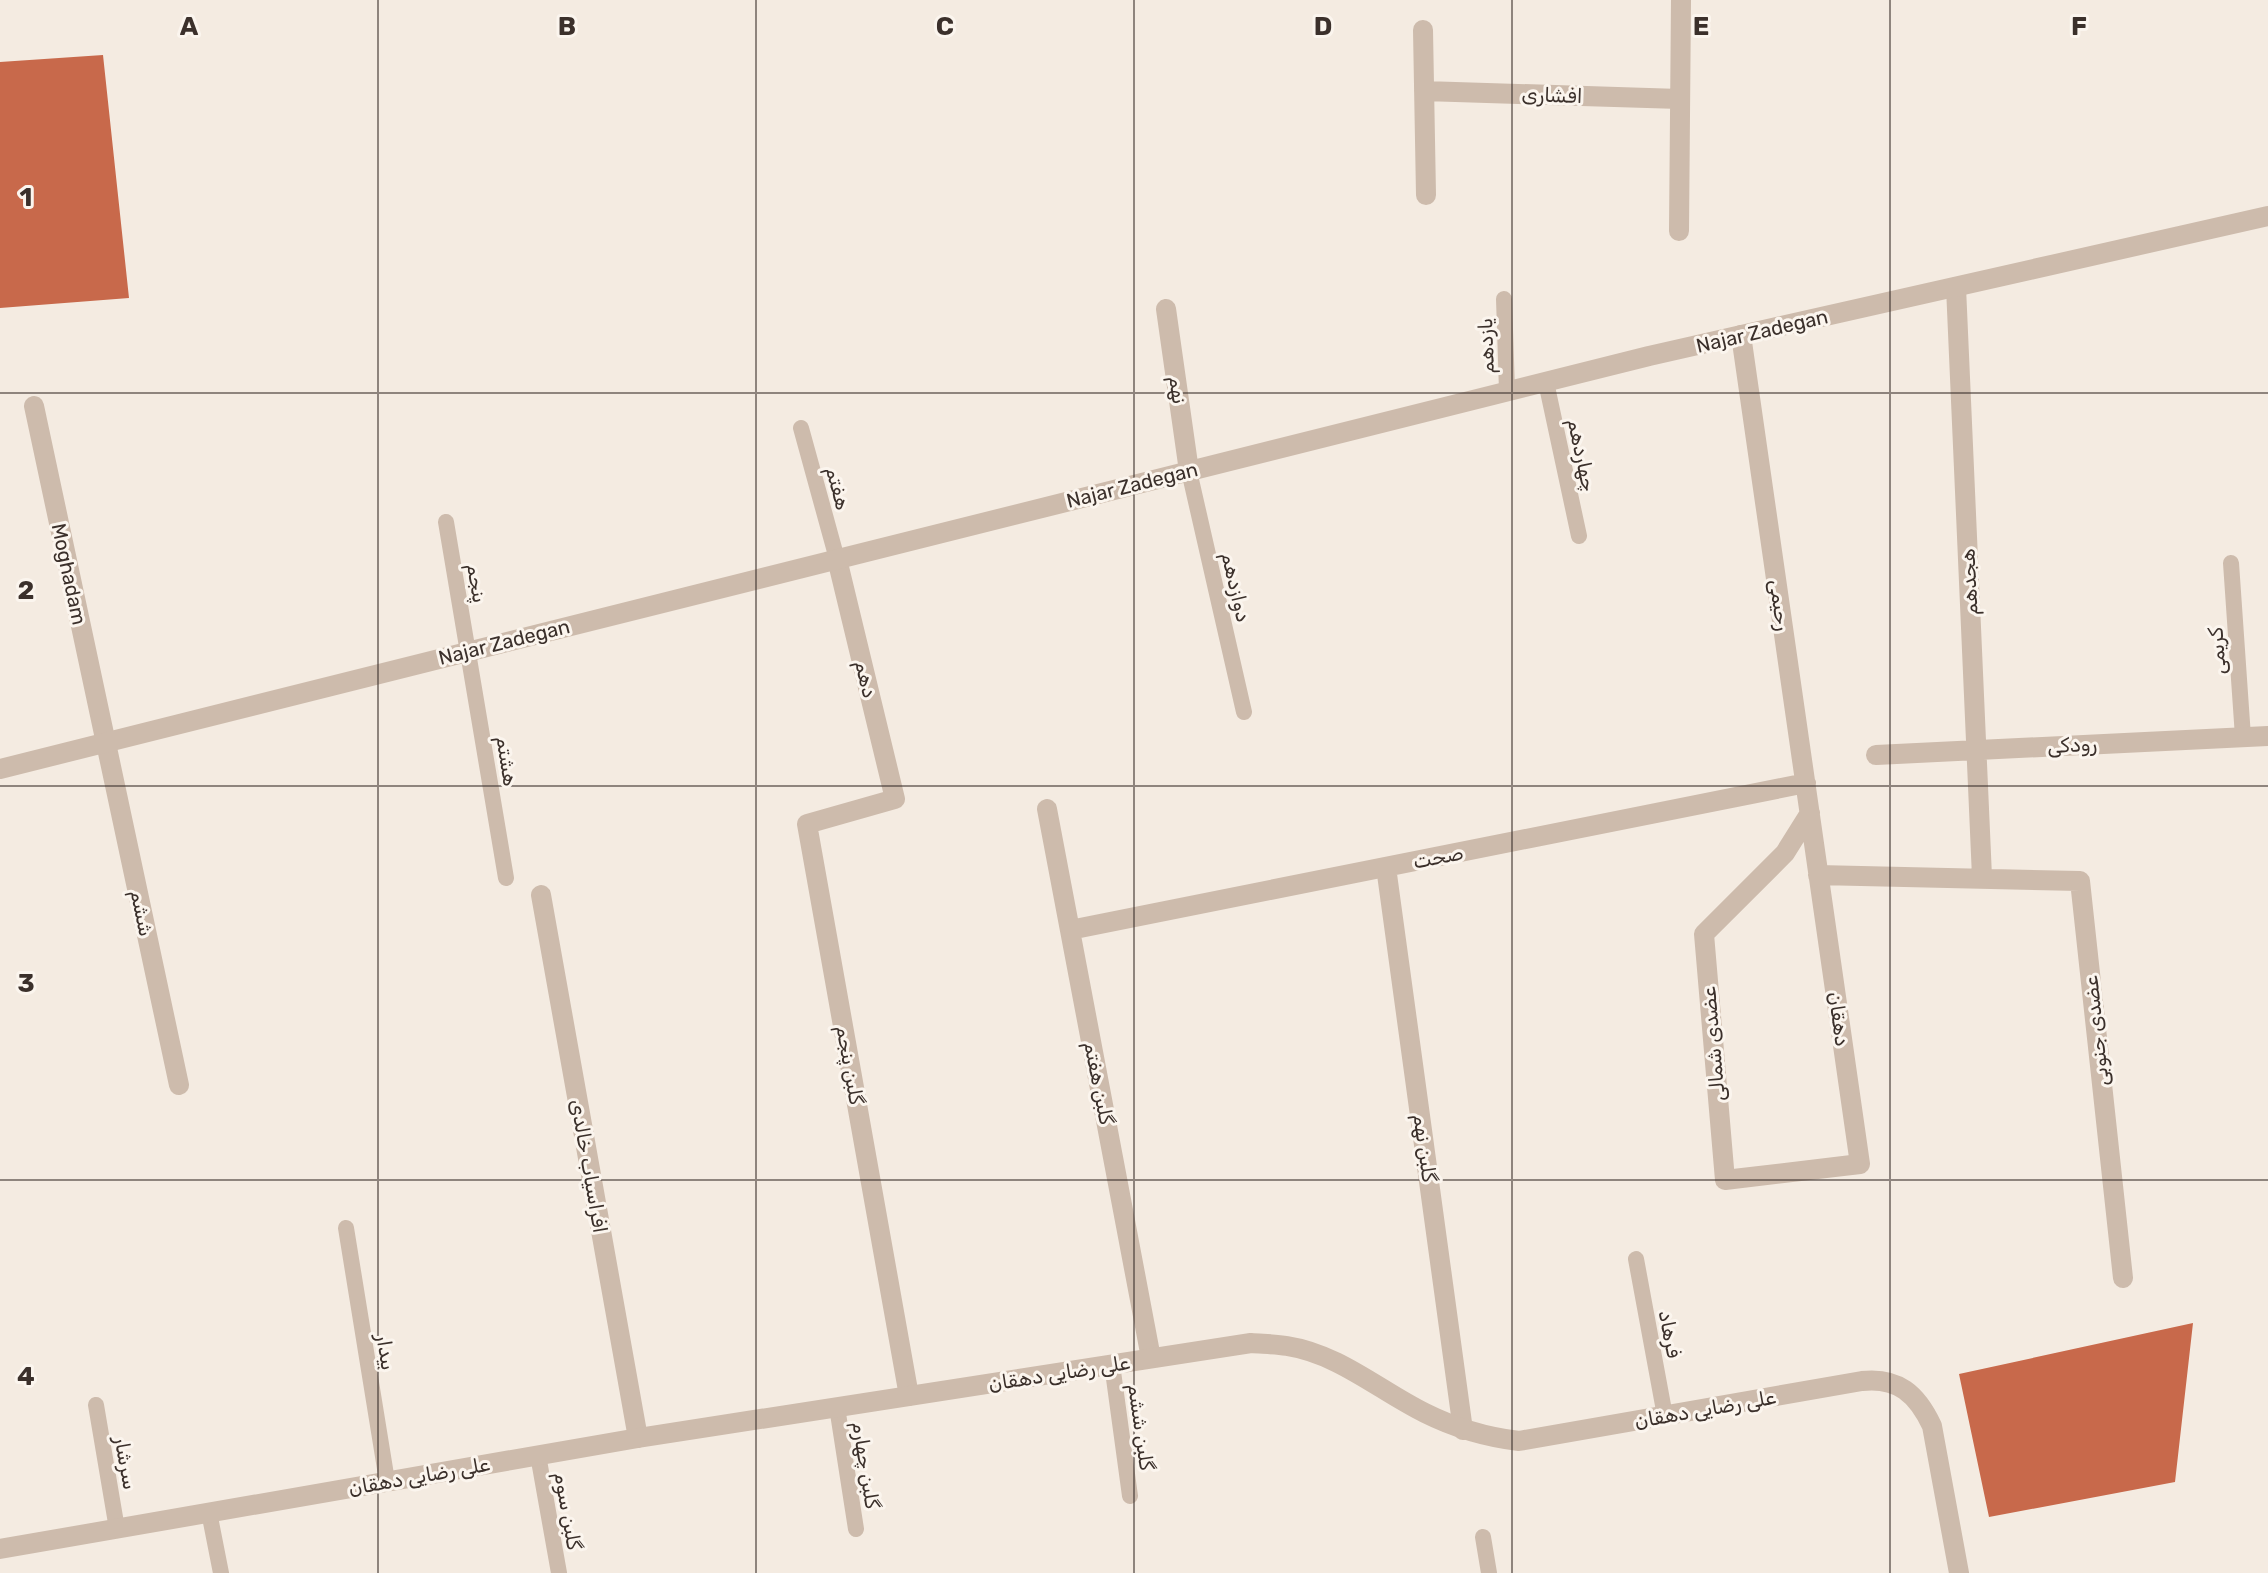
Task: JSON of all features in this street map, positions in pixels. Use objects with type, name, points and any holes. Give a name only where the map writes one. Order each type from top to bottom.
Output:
[{"type":"street","points":[[1679,231],[1681,0]]},
{"type":"street","points":[[1423,30],[1426,195]]},
{"type":"street","name":"افشاری","points":[[1424,91],[1680,99]]},
{"type":"street","name":"Najar Zadegan","points":[[0,769],[1507,391],[2268,216]]},
{"type":"street","name":"هجدهم","points":[[1956,287],[1982,877]]},
{"type":"street","name":"نهم","points":[[1166,309],[1189,471]]},
{"type":"street","name":"رحیمی","points":[[1741,335],[1818,875]]},
{"type":"street","name":"Moghadam","points":[[34,406],[105,741]]},
{"type":"street","name":"دهم","points":[[837,559],[895,799]]},
{"type":"street","name":"رودکی","points":[[1876,755],[2268,736]]},
{"type":"street","name":"ششم","points":[[105,741],[179,1085]]},
{"type":"street","name":"صحت","points":[[1070,930],[1806,783]]},
{"type":"street","name":"گلبن پنجم","points":[[895,799],[807,824],[909,1396]]},
{"type":"street","name":"گلبن هفتم","points":[[1047,809],[1151,1358]]},
{"type":"street","name":"عضدی شمالی","points":[[1810,813],[1785,853],[1704,934],[1725,1180],[1860,1164]]},
{"type":"street","name":"گلبن نهم","points":[[1386,867],[1463,1430]]},
{"type":"street","points":[[1818,875],[1982,877]]},
{"type":"street","name":"دهقان","points":[[1818,875],[1860,1164]]},
{"type":"street","name":"عضدی جنوبی","points":[[1982,877],[2080,881],[2123,1278]]},
{"type":"street","name":"افراسیاب خالدی","points":[[541,895],[638,1438]]},
{"type":"street","name":"علی رضایی دهقان","points":[[0,1549],[638,1438],[1251,1343],[1289,1346],[1358,1373],[1425,1413],[1463,1430],[1519,1441],[1862,1381],[1894,1381],[1922,1404],[1932,1426],[1959,1573]]},
{"type":"lane","name":"یازدهم","points":[[1504,299],[1507,391]]},
{"type":"lane","name":"چهاردهم","points":[[1546,382],[1579,536]]},
{"type":"lane","name":"هفتم","points":[[801,428],[837,559]]},
{"type":"lane","name":"دوازدهم","points":[[1189,471],[1244,712]]},
{"type":"lane","name":"پنجم","points":[[446,522],[469,651]]},
{"type":"lane","name":"کریمی","points":[[2231,563],[2243,737]]},
{"type":"lane","name":"هشتم","points":[[469,651],[506,878]]},
{"type":"lane","name":"بیدار","points":[[346,1228],[387,1481]]},
{"type":"lane","name":"فرهاد","points":[[1636,1259],[1665,1416]]},
{"type":"lane","name":"گلبن ششم","points":[[1112,1364],[1130,1496]]},
{"type":"lane","name":"سرشار","points":[[96,1405],[117,1529]]},
{"type":"lane","name":"گلبن چهارم","points":[[837,1407],[856,1529]]},
{"type":"lane","name":"گلبن سوم","points":[[538,1455],[559,1573]]},
{"type":"lane","points":[[209,1512],[221,1573]]},
{"type":"lane","points":[[1483,1537],[1489,1573]]},
{"type":"building","points":[[103,55],[129,298],[0,308],[0,62]]},
{"type":"building","points":[[2193,1323],[2175,1482],[1989,1517],[1959,1374]]}]
